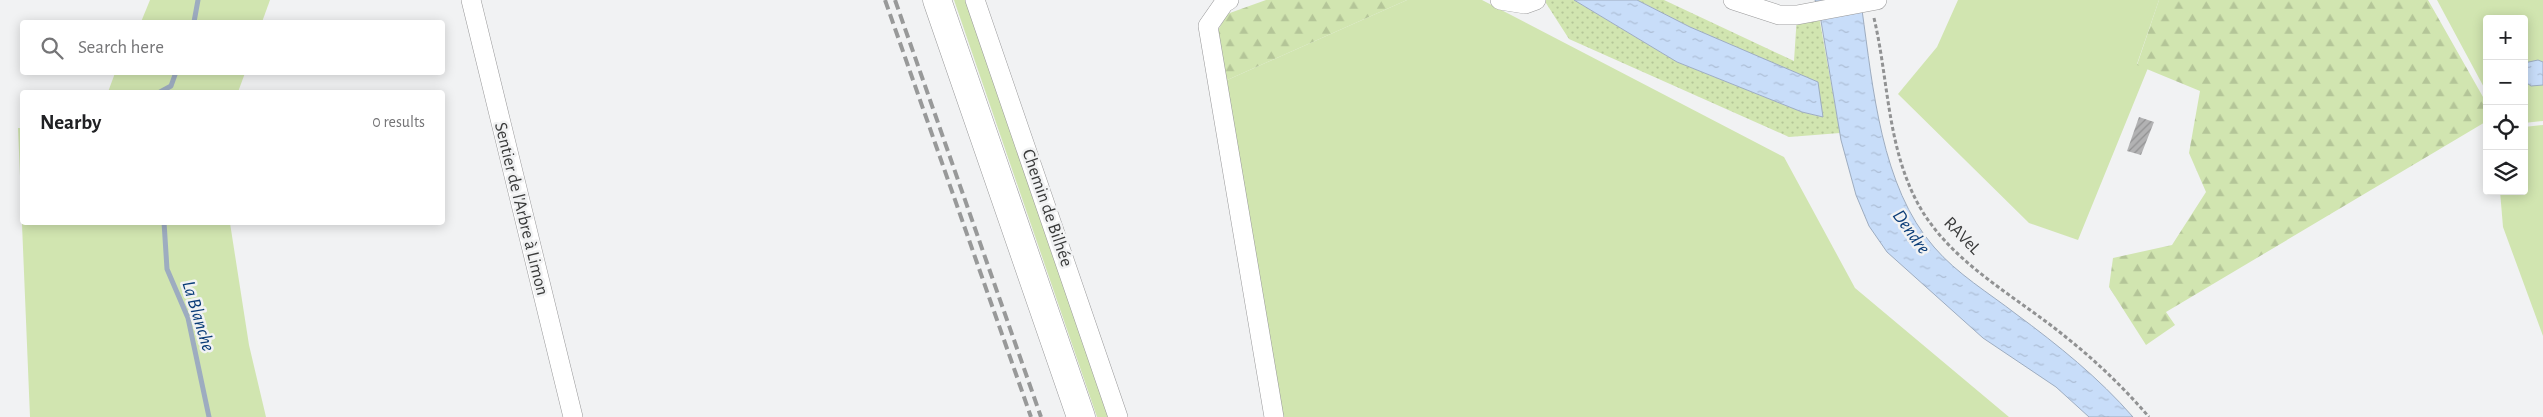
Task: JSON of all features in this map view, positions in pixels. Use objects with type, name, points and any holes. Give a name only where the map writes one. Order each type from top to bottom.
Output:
[{"type":"highway","points":[[937,0],[1081,417]]},
{"type":"street","name":"Sentier de l'Arbre à Limon","points":[[471,0],[572,417]]},
{"type":"street","name":"Chemin de Bilhée","points":[[975,0],[1118,417]]},
{"type":"street","points":[[1229,0],[1224,3],[1208,26],[1274,417]]},
{"type":"street","points":[[1500,0],[1525,4],[1536,0]]},
{"type":"street","points":[[1733,0],[1779,15],[1806,13],[1869,2]]},
{"type":"path","name":"RAVeL","points":[[1869,2],[1898,152],[1915,199],[1936,231],[1960,257],[2080,349],[2127,391],[2149,417]]},
{"type":"green space","points":[[150,0],[270,0],[263,20],[142,20]]},
{"type":"green space","points":[[954,0],[967,0],[1111,417],[1097,417]]},
{"type":"green space","points":[[1266,0],[1407,0],[1225,81],[1217,32],[1227,14]]},
{"type":"green space","points":[[1407,0],[1482,0],[1784,157],[1855,288],[2009,417],[1282,417],[1225,81]]},
{"type":"green space","points":[[1544,0],[1574,0],[1677,62],[1802,112],[1822,117],[1817,82],[1690,27],[1637,0],[1664,0],[1794,61],[1797,15],[1818,11],[1840,133],[1789,137],[1569,39]]},
{"type":"green space","points":[[1958,0],[2159,0],[2137,64],[2148,68],[2078,240],[2029,223],[1898,94],[1937,47]]},
{"type":"green space","points":[[2159,0],[2428,0],[2483,97],[2483,123],[2166,312],[2175,325],[2146,345],[2109,287],[2113,258],[2172,245],[2206,192],[2189,153],[2200,91],[2137,65]]},
{"type":"green space","points":[[2437,0],[2543,0],[2543,121],[2528,123],[2528,15],[2483,15],[2483,86]]},
{"type":"green space","points":[[114,75],[244,75],[239,90],[109,90]]},
{"type":"green space","points":[[2543,125],[2543,336],[2503,227],[2500,195],[2528,195],[2528,127]]},
{"type":"green space","points":[[18,128],[20,128],[20,176]]},
{"type":"green space","points":[[22,225],[230,225],[249,345],[266,417],[30,417]]},
{"type":"water","points":[[1574,0],[1637,0],[1690,27],[1818,82],[1823,117],[1802,112],[1677,62]]},
{"type":"water","name":"Dendre","points":[[1815,0],[1853,0],[1862,10],[1870,71],[1882,135],[1891,166],[1902,195],[1916,223],[1934,247],[1963,275],[2078,362],[2133,417],[2089,417],[2056,387],[1983,338],[1887,252],[1869,226],[1856,195],[1841,140],[1820,15]]},
{"type":"water","points":[[2538,60],[2543,62],[2543,85],[2531,86],[2528,84],[2528,62]]},
{"type":"building","points":[[2139,117],[2154,122],[2141,155],[2127,151]]},
{"type":"waterway","name":"La Blanche","points":[[194,20],[198,0]]},
{"type":"waterway","name":"La Blanche","points":[[164,90],[171,86],[175,75]]},
{"type":"waterway","name":"La Blanche","points":[[164,225],[167,269],[188,318],[209,417]]},
{"type":"railway","points":[[885,0],[1031,417]]},
{"type":"railway","points":[[895,0],[1041,417]]}]
